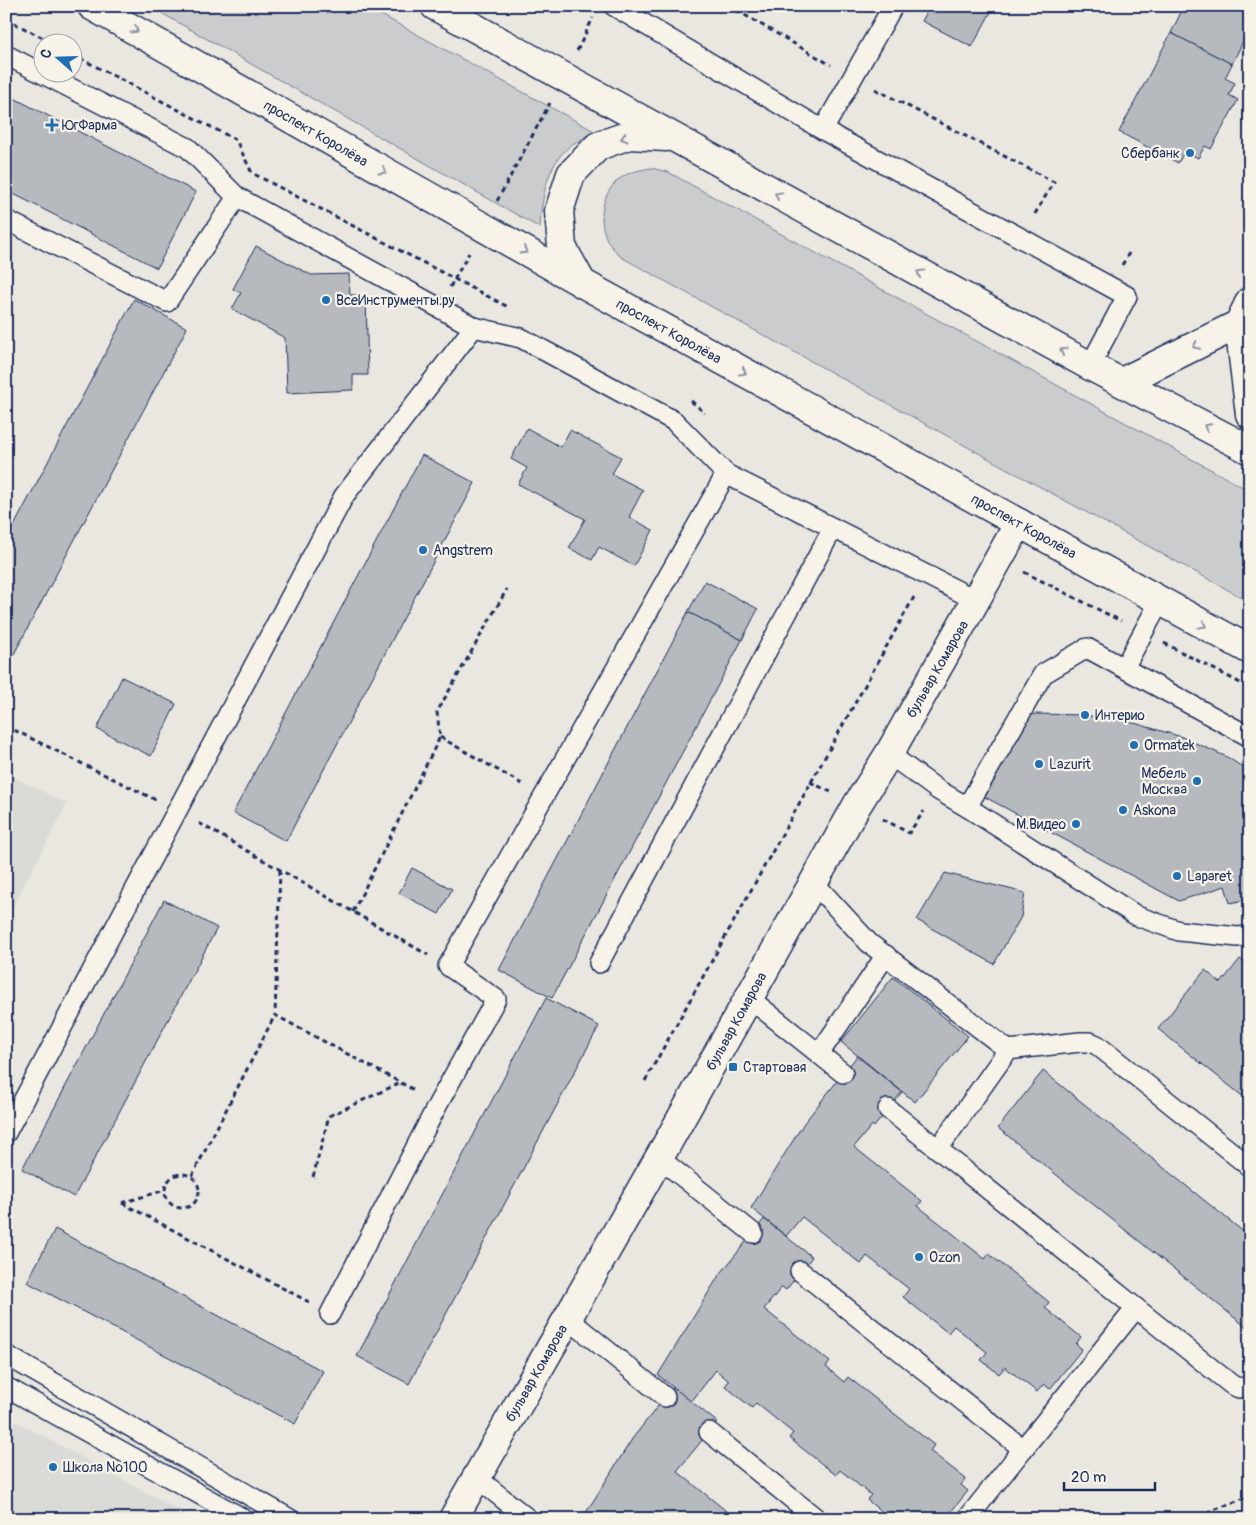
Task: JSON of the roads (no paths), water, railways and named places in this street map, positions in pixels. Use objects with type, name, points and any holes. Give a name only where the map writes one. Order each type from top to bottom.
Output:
[{"type":"main road","name":"проспект Королёва","points":[[92,6],[582,284],[1250,650]]},
{"type":"main road","points":[[435,6],[1090,366],[1250,450]]},
{"type":"main road","points":[[582,284],[562,247],[559,212],[571,174],[598,146],[629,135],[672,137]]},
{"type":"main road","points":[[1122,382],[1244,313],[1250,414]]},
{"type":"main road","name":"бульвар Комарова","points":[[453,1519],[659,1158],[813,882],[889,754],[1019,524]]},
{"type":"lane","points":[[614,6],[823,130],[1127,296],[1090,366]]},
{"type":"lane","points":[[823,130],[893,6]]},
{"type":"lane","points":[[6,55],[188,148],[237,197],[474,327],[521,338],[674,421],[726,474],[976,600]]},
{"type":"lane","points":[[6,220],[167,302],[237,197]]},
{"type":"lane","points":[[6,1133],[344,496],[474,327]]},
{"type":"lane","points":[[330,1314],[438,1104],[496,999],[448,966],[726,474]]},
{"type":"lane","points":[[599,963],[833,528]]},
{"type":"lane","points":[[1124,668],[1160,601]]},
{"type":"lane","points":[[967,807],[1043,674],[1087,648],[1250,737]]},
{"type":"lane","points":[[889,754],[938,790],[1136,916],[1179,931],[1238,937],[1250,936]]},
{"type":"lane","points":[[813,882],[869,943],[1008,1050],[1080,1042],[1097,1044],[1250,1167]]},
{"type":"lane","points":[[819,1054],[886,955]]},
{"type":"lane","points":[[749,998],[843,1073]]},
{"type":"lane","points":[[938,1149],[1008,1050]]},
{"type":"lane","points":[[888,1109],[1232,1385],[1239,1388],[1250,1386]]},
{"type":"lane","points":[[659,1158],[753,1233]]},
{"type":"lane","points":[[800,1271],[1023,1449]]},
{"type":"lane","points":[[967,1519],[1136,1308]]},
{"type":"lane","points":[[567,1318],[665,1398]]},
{"type":"lane","points":[[6,1355],[290,1519]]},
{"type":"lane","points":[[6,1387],[244,1519]]},
{"type":"lane","points":[[709,1432],[817,1519]]},
{"type":"lane","points":[[476,1477],[528,1519]]},
{"type":"place","name":"ЮгФарма","points":[[52,125]]},
{"type":"place","name":"Сбербанк","points":[[1190,153]]},
{"type":"place","name":"ВсеИнструменты.ру","points":[[326,300]]},
{"type":"place","name":"Angstrem","points":[[423,550]]},
{"type":"place","name":"Интерио","points":[[1085,715]]},
{"type":"place","name":"Ormatek","points":[[1134,745]]},
{"type":"place","name":"Lazurit","points":[[1039,764]]},
{"type":"place","name":"Мебель Москва","points":[[1197,781]]},
{"type":"place","name":"Askona","points":[[1123,810]]},
{"type":"place","name":"М.Видео","points":[[1076,824]]},
{"type":"place","name":"Laparet","points":[[1177,876]]},
{"type":"place","name":"Стартовая","points":[[733,1067]]},
{"type":"place","name":"Ozon","points":[[919,1257]]},
{"type":"place","name":"Школа №100","points":[[53,1467]]}]
